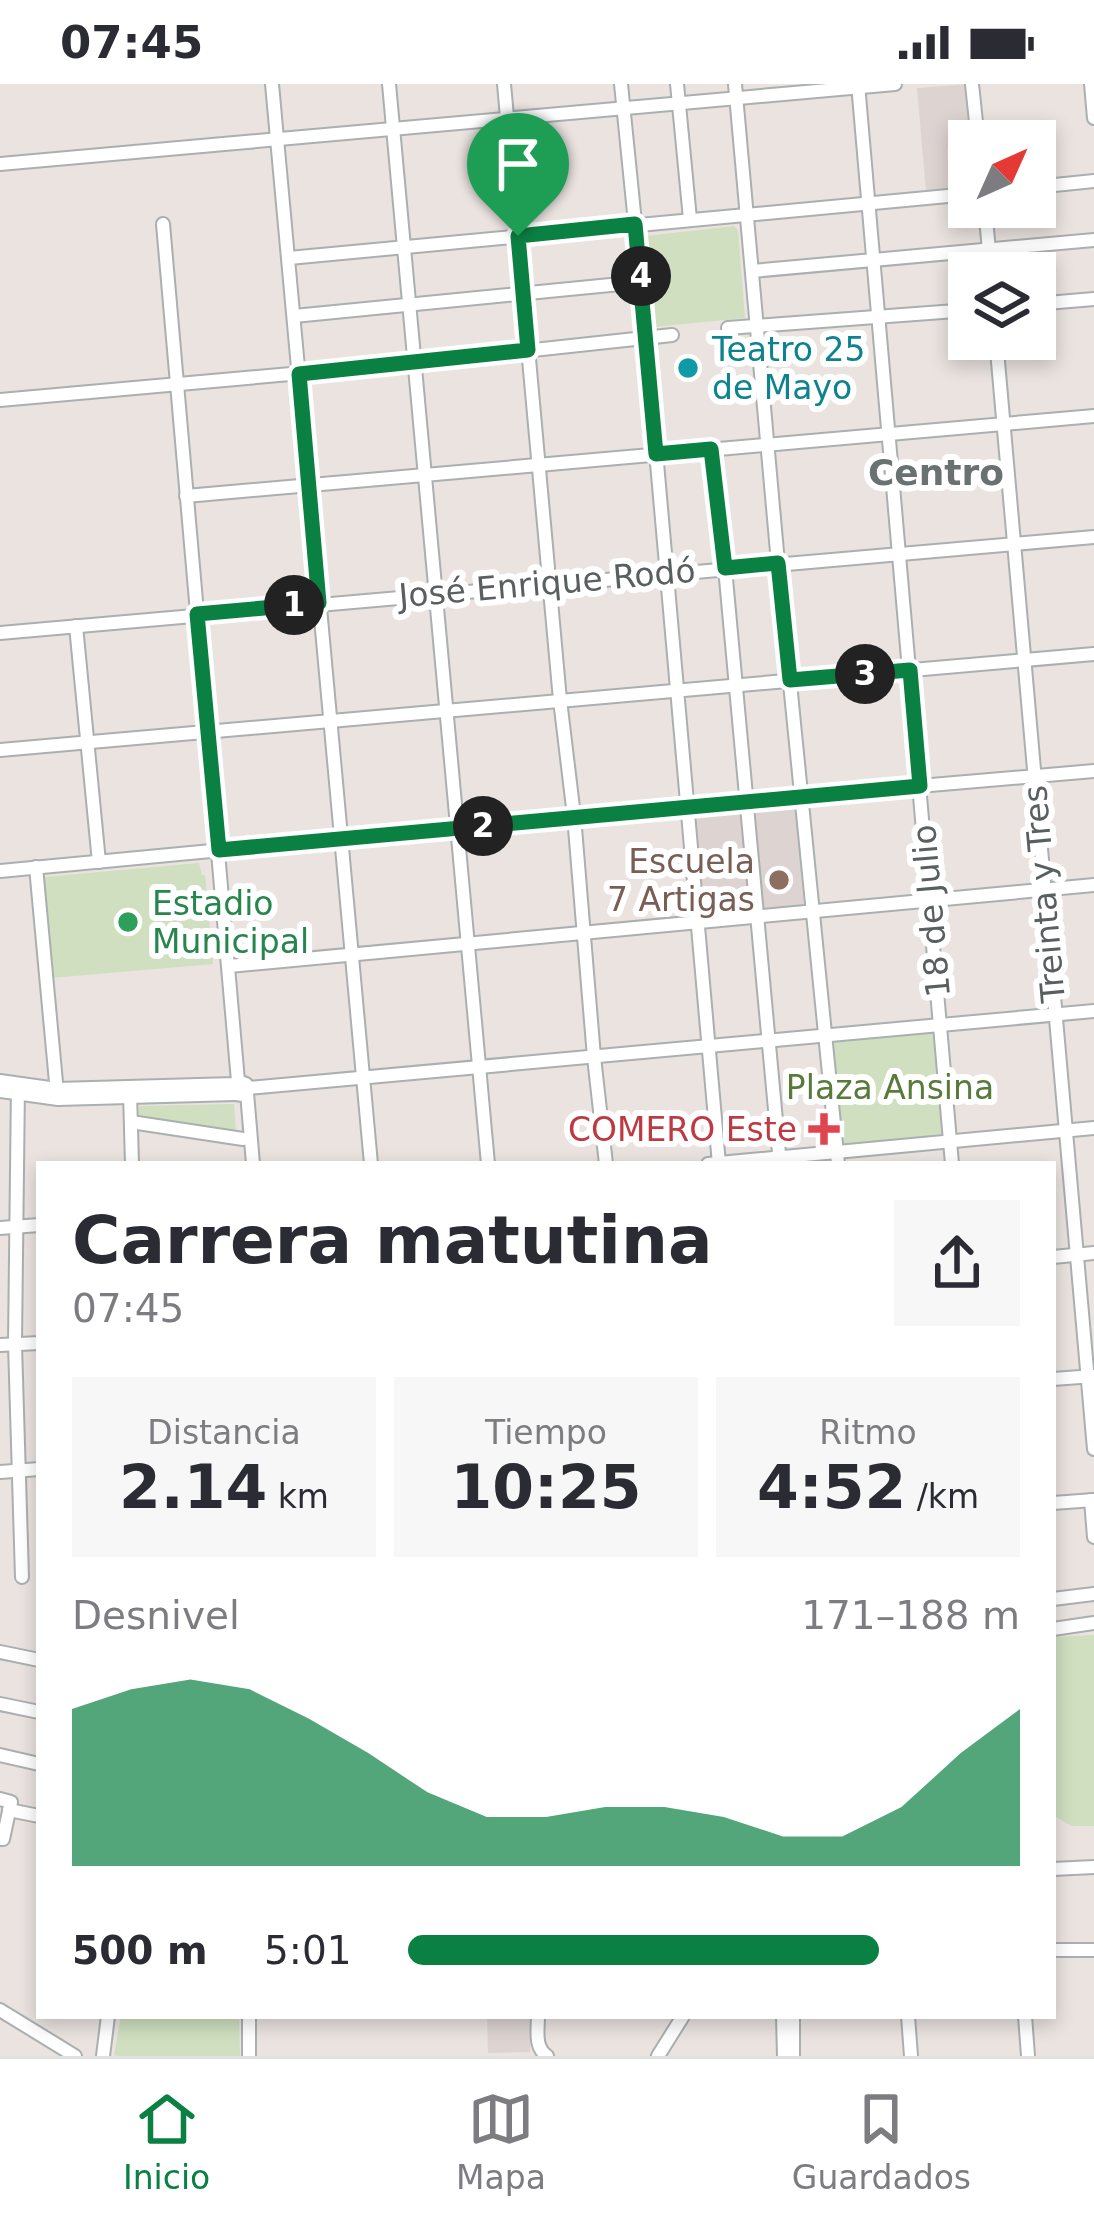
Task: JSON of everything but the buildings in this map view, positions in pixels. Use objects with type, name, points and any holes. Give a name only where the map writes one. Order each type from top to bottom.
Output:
[{"type":"street","points":[[272,84],[371,1161]]},
{"type":"street","points":[[389,84],[488,1161]]},
{"type":"street","points":[[504,84],[606,1161]]},
{"type":"street","points":[[621,84],[719,1161]]},
{"type":"street","points":[[677,84],[690,219]]},
{"type":"street","points":[[0,164],[623,109],[736,91],[896,84]]},
{"type":"street","points":[[972,84],[976,120]]},
{"type":"street","points":[[1091,84],[1094,118]]},
{"type":"street","name":"18 de Julio","points":[[858,86],[952,1161]]},
{"type":"street","points":[[736,91],[837,1158]]},
{"type":"street","points":[[1056,185],[1094,181]]},
{"type":"street","points":[[289,258],[948,196]]},
{"type":"street","points":[[163,224],[248,1161]]},
{"type":"street","points":[[987,228],[989,250]]},
{"type":"street","points":[[752,271],[1094,240]]},
{"type":"street","points":[[294,316],[641,282]]},
{"type":"street","points":[[1056,302],[1094,299]]},
{"type":"street","points":[[728,328],[948,312]]},
{"type":"street","points":[[0,400],[672,335]]},
{"type":"street","name":"Treinta y Tres","points":[[998,360],[1094,1449]]},
{"type":"street","points":[[186,496],[1094,416]]},
{"type":"street","points":[[711,449],[780,1161],[1094,1128]]},
{"type":"street","name":"José Enrique Rodó","points":[[0,633],[1094,536]]},
{"type":"street","points":[[76,626],[99,862]]},
{"type":"street","points":[[0,750],[1094,655]]},
{"type":"street","points":[[0,871],[1094,771]]},
{"type":"street","points":[[35,867],[57,1094]]},
{"type":"street","points":[[230,966],[1094,885]]},
{"type":"street","points":[[0,1081],[57,1094],[240,1089],[1094,1011]]},
{"type":"street","points":[[0,1090],[17,1088]]},
{"type":"street","points":[[17,1088],[17,1470],[22,1577]]},
{"type":"street","points":[[240,1089],[249,1161]]},
{"type":"street","points":[[130,1092],[132,1161]]},
{"type":"street","points":[[131,1122],[243,1139]]},
{"type":"street","points":[[0,1228],[36,1225]]},
{"type":"street","points":[[1056,1257],[1094,1253]]},
{"type":"street","points":[[0,1346],[36,1342]]},
{"type":"street","points":[[1056,1378],[1091,1376]]},
{"type":"street","points":[[0,1472],[36,1469]]},
{"type":"street","points":[[1056,1504],[1093,1500],[1094,1537]]},
{"type":"street","points":[[1056,1599],[1094,1594]]},
{"type":"street","points":[[1056,1629],[1094,1623]]},
{"type":"street","points":[[0,1652],[36,1659]]},
{"type":"street","points":[[0,1704],[36,1711]]},
{"type":"street","points":[[0,1755],[36,1763]]},
{"type":"street","points":[[1,1839],[7,1804],[36,1815]]},
{"type":"street","points":[[1056,1868],[1094,1867]]},
{"type":"street","points":[[1056,1950],[1094,1950]]},
{"type":"street","points":[[0,2010],[76,2056]]},
{"type":"street","points":[[103,2056],[108,2019]]},
{"type":"street","points":[[249,2019],[249,2056]]},
{"type":"street","points":[[538,2019],[540,2050],[547,2056]]},
{"type":"street","points":[[658,2056],[681,2019]]},
{"type":"street","points":[[783,2019],[784,2056]]},
{"type":"street","points":[[793,2019],[793,2056]]},
{"type":"street","points":[[908,2019],[911,2056]]},
{"type":"street","points":[[1024,2019],[1028,2056]]},
{"type":"shaded area","points":[[968,84],[971,120],[948,120],[948,189],[926,191],[917,88]]},
{"type":"shaded area","name":"Escuela 7 Artigas","points":[[795,803],[804,906],[759,910],[750,807]]},
{"type":"shaded area","points":[[740,808],[751,908],[706,914],[693,814]]},
{"type":"shaded area","points":[[487,2019],[531,2019],[530,2052],[488,2053]]},
{"type":"green space","points":[[734,226],[745,318],[654,327],[646,236]]},
{"type":"green space","name":"Estadio Municipal","points":[[199,863],[205,875],[213,964],[52,978],[44,877]]},
{"type":"green space","name":"Plaza Ansina","points":[[938,1029],[947,1135],[841,1145],[832,1040]]},
{"type":"green space","points":[[234,1104],[236,1132],[139,1120],[139,1106]]},
{"type":"green space","points":[[1094,1635],[1094,1826],[1071,1826],[1056,1817],[1056,1637]]},
{"type":"green space","points":[[120,2019],[239,2019],[240,2056],[114,2055]]},
{"type":"place","name":"Teatro 25 de Mayo","points":[[688,368]]},
{"type":"place","name":"Escuela 7 Artigas","points":[[779,880]]},
{"type":"place","name":"Estadio Municipal","points":[[128,922]]},
{"type":"place","name":"COMERO Este","points":[[824,1129]]},
{"type":"district","name":"Centro","points":[[936,472]]},
{"type":"route","points":[[635,224],[656,454],[711,449],[725,568],[778,563],[790,680],[910,670],[920,786],[219,850],[197,614],[319,603],[299,374],[528,350],[518,236],[635,224]]}]
